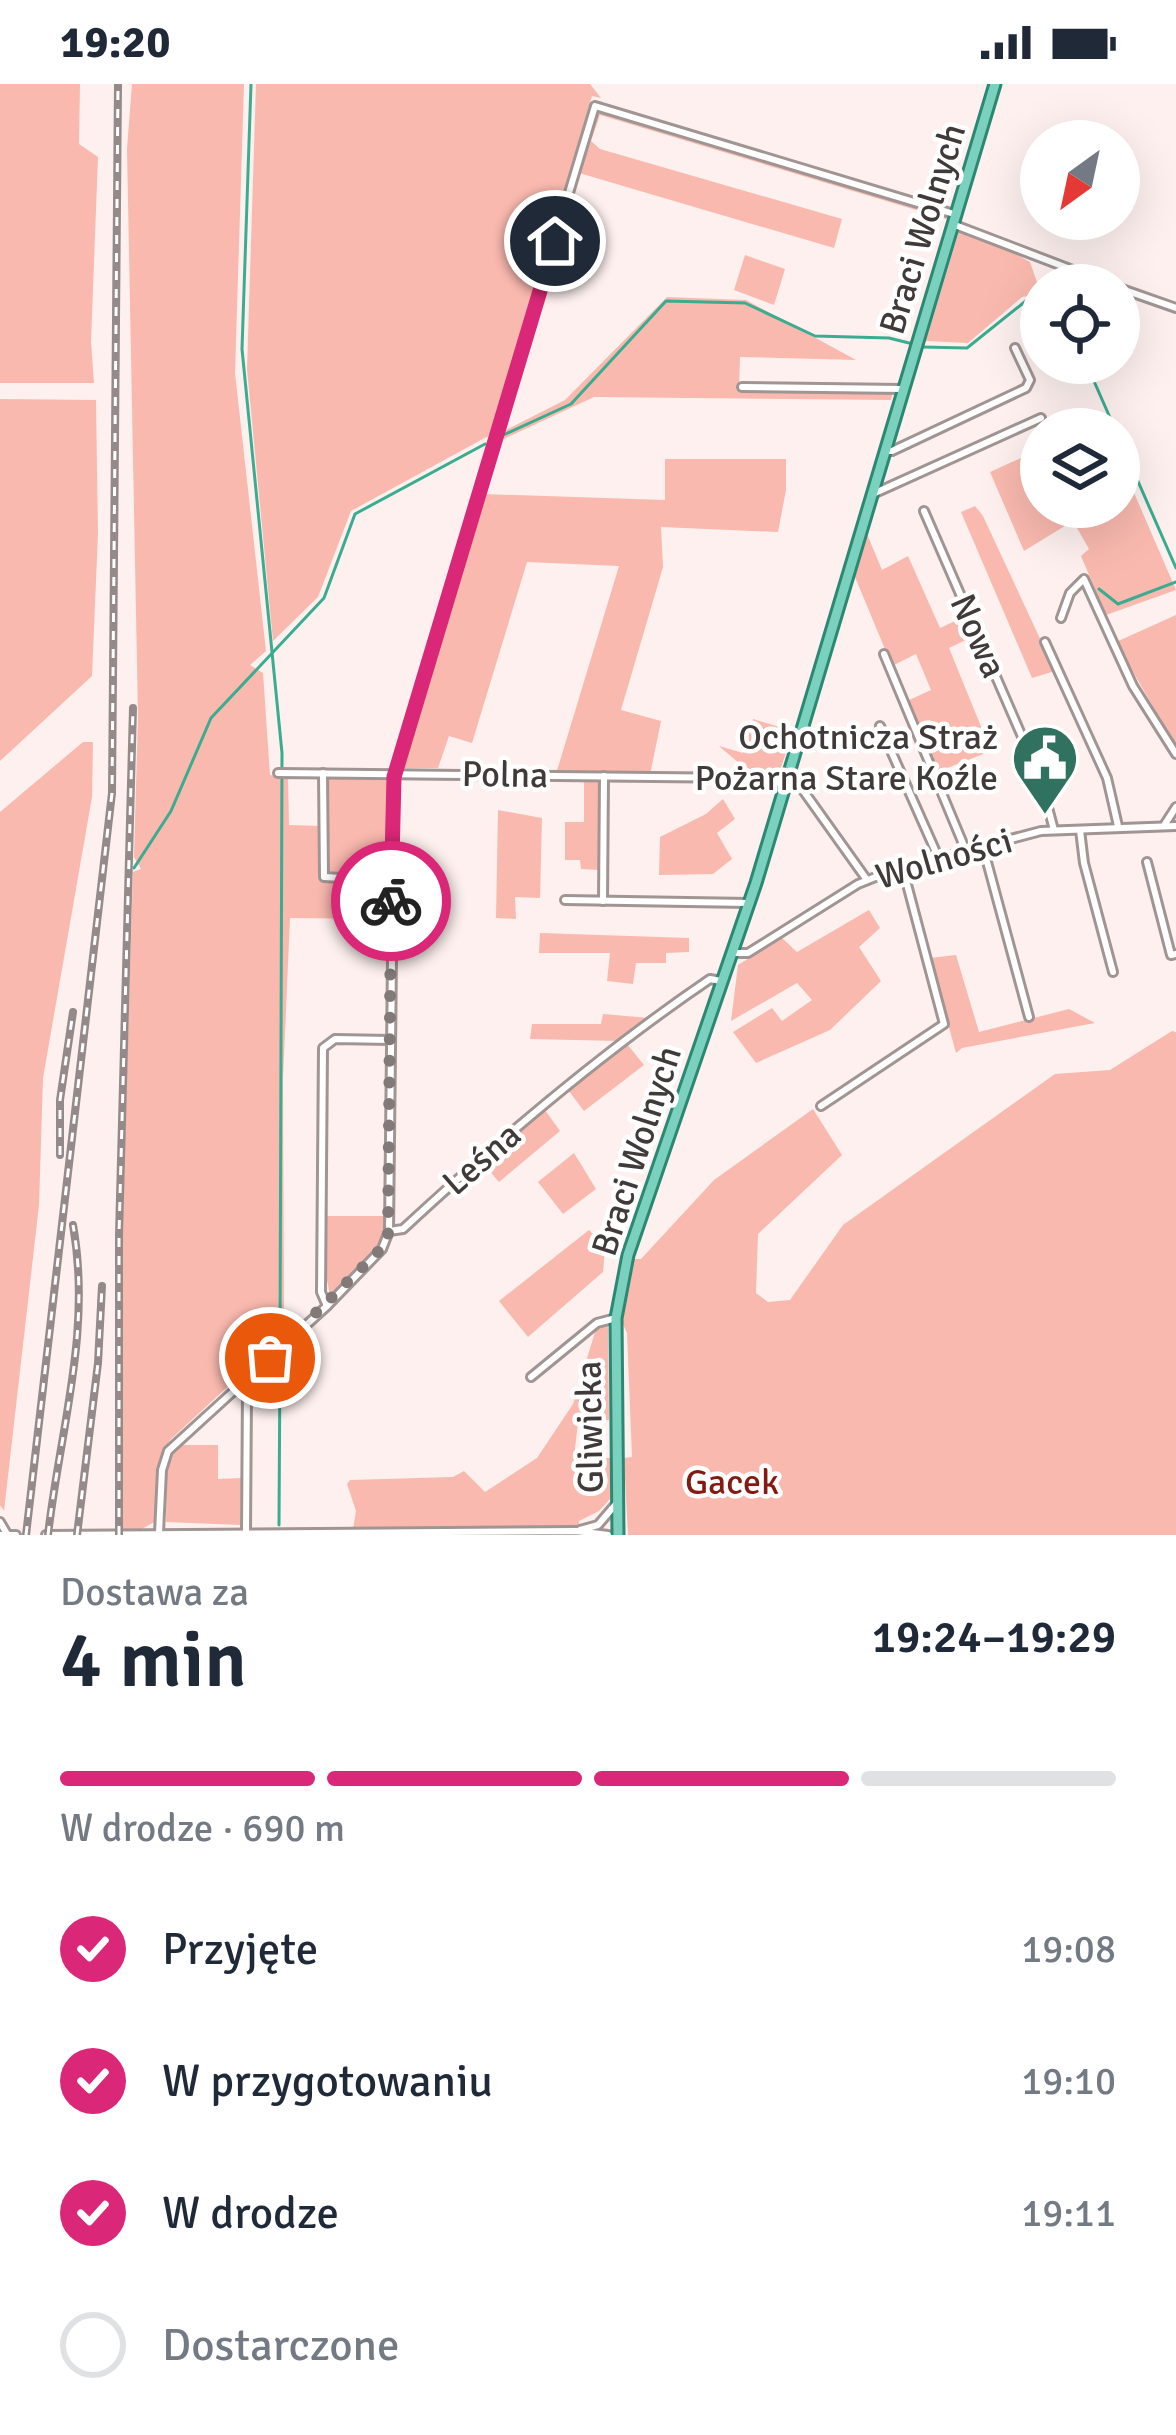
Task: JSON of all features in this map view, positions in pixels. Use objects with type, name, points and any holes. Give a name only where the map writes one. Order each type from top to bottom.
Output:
[{"type":"main road","name":"Braci Wolnych","points":[[616,1318],[628,1255],[749,903],[995,84]]},
{"type":"main road","name":"Gliwicka","points":[[615,1534],[616,1318]]},
{"type":"street","points":[[389,1231],[395,773],[595,106],[953,219],[1062,264]]},
{"type":"street","points":[[1140,295],[1176,308]]},
{"type":"street","points":[[884,451],[1026,388],[1030,380],[1015,348]]},
{"type":"street","name":"Braci Wolnych","points":[[742,387],[903,389]]},
{"type":"street","points":[[871,492],[888,490],[1020,428]]},
{"type":"street","name":"Nowa","points":[[924,511],[1040,778],[1054,830]]},
{"type":"street","points":[[1061,618],[1070,593],[1084,579],[1133,686],[1176,754]]},
{"type":"street","points":[[1045,642],[1107,778],[1118,826]]},
{"type":"street","points":[[884,654],[966,851]]},
{"type":"street","points":[[880,726],[939,859]]},
{"type":"street","name":"Polna","points":[[281,773],[786,781]]},
{"type":"street","points":[[323,773],[324,877],[392,881]]},
{"type":"street","points":[[603,901],[604,776]]},
{"type":"street","points":[[786,781],[800,786],[867,880]]},
{"type":"street","points":[[1165,824],[1176,806]]},
{"type":"street","name":"Wolności","points":[[731,953],[748,953],[867,880],[904,873],[983,846],[1054,830],[1176,826]]},
{"type":"street","points":[[1080,829],[1084,863],[1113,972]]},
{"type":"street","points":[[983,846],[1029,1017]]},
{"type":"street","points":[[1147,862],[1171,955],[1176,953]]},
{"type":"street","points":[[821,1106],[944,1024],[904,873]]},
{"type":"street","points":[[565,900],[749,903]]},
{"type":"street","name":"Leśna","points":[[159,1533],[162,1470],[169,1450],[327,1306],[380,1250],[389,1231],[404,1229],[486,1154],[650,1022],[710,979],[721,981]]},
{"type":"street","points":[[327,1306],[321,1292],[323,1048],[335,1040],[390,1040]]},
{"type":"street","points":[[531,1377],[596,1323],[616,1318]]},
{"type":"street","points":[[242,1385],[247,1391],[246,1532]]},
{"type":"street","points":[[598,1525],[617,1502]]},
{"type":"street","points":[[0,1522],[8,1535]]},
{"type":"street","points":[[46,1535],[615,1534],[613,1526],[576,1531]]},
{"type":"green space","points":[[0,84],[80,84],[79,144],[98,157],[91,342],[94,383],[0,383]]},
{"type":"green space","points":[[132,84],[244,84],[235,373],[266,651],[250,665],[263,673],[270,775],[288,777],[289,825],[321,826],[322,878],[390,883],[388,919],[290,918],[283,1079],[284,1310],[301,1319],[170,1440],[160,1457],[156,1521],[142,1529],[122,1531],[122,1237],[133,872],[141,869],[134,857],[138,716],[127,149]]},
{"type":"green space","points":[[256,84],[590,84],[601,98],[592,96],[492,434],[351,511],[318,597],[273,641],[247,369]]},
{"type":"green space","points":[[602,112],[949,216],[946,219],[600,115],[591,141],[600,149],[842,219],[834,248],[579,173],[595,114]]},
{"type":"green space","points":[[959,231],[1030,262],[1020,264],[1020,299],[968,343],[926,341]]},
{"type":"green space","points":[[745,255],[785,269],[774,305],[734,290]]},
{"type":"green space","points":[[667,297],[746,300],[856,360],[740,357],[739,389],[893,391],[891,400],[594,397],[497,442],[500,433],[565,400]]},
{"type":"green space","points":[[0,399],[96,400],[98,533],[92,676],[0,761]]},
{"type":"green space","points":[[1020,458],[1020,528],[1062,528],[1024,551],[990,472]]},
{"type":"green space","points":[[665,459],[786,459],[786,490],[778,532],[661,527],[663,567],[621,710],[661,721],[650,775],[556,774],[619,566],[527,562],[472,743],[449,736],[438,768],[400,768],[482,494],[665,500]]},
{"type":"green space","points":[[975,506],[1055,671],[1032,678],[961,512]]},
{"type":"green space","points":[[1140,507],[1176,590],[1106,615],[1081,556],[1089,549],[1077,528],[1140,528]]},
{"type":"green space","points":[[867,534],[882,570],[908,556],[940,628],[966,616],[974,636],[949,648],[991,751],[937,772],[907,701],[931,690],[916,654],[892,666],[855,577]]},
{"type":"green space","points":[[1176,615],[1176,747],[1116,642]]},
{"type":"green space","points":[[753,719],[793,731],[778,777],[753,772],[719,746],[743,753]]},
{"type":"green space","points":[[83,742],[93,742],[92,797],[43,1078],[39,1205],[4,1511],[0,1505],[0,812]]},
{"type":"green space","points":[[327,776],[390,780],[388,856],[359,853],[358,878],[327,876]]},
{"type":"green space","points":[[584,780],[600,780],[599,870],[581,869],[580,860],[565,860],[565,822],[584,822]]},
{"type":"green space","points":[[723,799],[735,819],[717,833],[732,859],[713,874],[659,875],[660,837],[706,814]]},
{"type":"green space","points":[[498,810],[542,818],[540,898],[515,897],[516,919],[496,918]]},
{"type":"green space","points":[[869,910],[880,928],[859,947],[881,981],[830,1030],[756,1063],[733,1032],[772,1008],[782,1021],[812,1000],[797,983],[731,1021],[738,965],[782,938],[797,952]]},
{"type":"green space","points":[[540,933],[689,938],[689,952],[666,953],[666,963],[636,963],[633,984],[607,981],[610,953],[539,953]]},
{"type":"green space","points":[[956,955],[979,1032],[1069,1009],[1095,1023],[962,1048],[956,1053],[930,958]]},
{"type":"green space","points":[[603,1014],[649,1018],[619,1041],[530,1039],[532,1024],[601,1024]]},
{"type":"green space","name":"Gacek","points":[[1176,1032],[1176,1535],[628,1535],[624,1458],[632,1457],[627,1333],[621,1320],[634,1259],[641,1259],[714,1180],[813,1109],[842,1155],[758,1234],[756,1293],[768,1302],[790,1300],[843,1225],[1055,1074],[1110,1070]]},
{"type":"green space","points":[[627,1044],[644,1065],[584,1111],[568,1090]]},
{"type":"green space","points":[[545,1110],[560,1131],[499,1182],[481,1161]]},
{"type":"green space","points":[[574,1153],[596,1189],[563,1214],[538,1182]]},
{"type":"green space","points":[[326,1216],[387,1216],[387,1241],[330,1295],[325,1270]]},
{"type":"green space","points":[[589,1230],[605,1247],[603,1272],[528,1337],[499,1301]]},
{"type":"green space","points":[[608,1324],[609,1420],[578,1422],[574,1458],[610,1458],[611,1498],[579,1521],[579,1535],[352,1535],[356,1511],[347,1484],[350,1480],[453,1477],[464,1471],[485,1492],[537,1458],[573,1404],[596,1329]]},
{"type":"green space","points":[[178,1445],[218,1445],[218,1479],[241,1478],[240,1525],[166,1522],[167,1465]]},
{"type":"waterway","points":[[251,84],[242,349],[282,753],[280,1344]]},
{"type":"waterway","points":[[501,436],[571,404],[666,301],[745,303],[815,336],[889,338],[913,344]]},
{"type":"waterway","points":[[922,347],[967,348],[1020,306]]},
{"type":"waterway","points":[[1095,384],[1106,408]]},
{"type":"waterway","points":[[134,868],[171,811],[211,718],[324,598],[355,514],[485,444]]},
{"type":"waterway","points":[[1140,486],[1176,568]]},
{"type":"waterway","points":[[1099,589],[1118,604],[1176,582]]},
{"type":"waterway","points":[[279,1525],[280,1353]]},
{"type":"railway","points":[[26,1535],[112,793],[118,84]]},
{"type":"railway","points":[[119,1535],[119,1235],[133,708]]},
{"type":"railway","points":[[60,1155],[60,1100],[73,1012]]},
{"type":"railway","points":[[48,1535],[77,1342],[78,1265],[73,1225]]},
{"type":"railway","points":[[77,1535],[98,1363],[102,1286]]},
{"type":"way so far","points":[[270,1358],[327,1306],[388,1237],[391,901]]},
{"type":"place","name":"Ochotnicza Straż Pożarna Stare Koźle","points":[[1045,817]]},
{"type":"route","points":[[391,901],[394,777],[555,241]]}]
